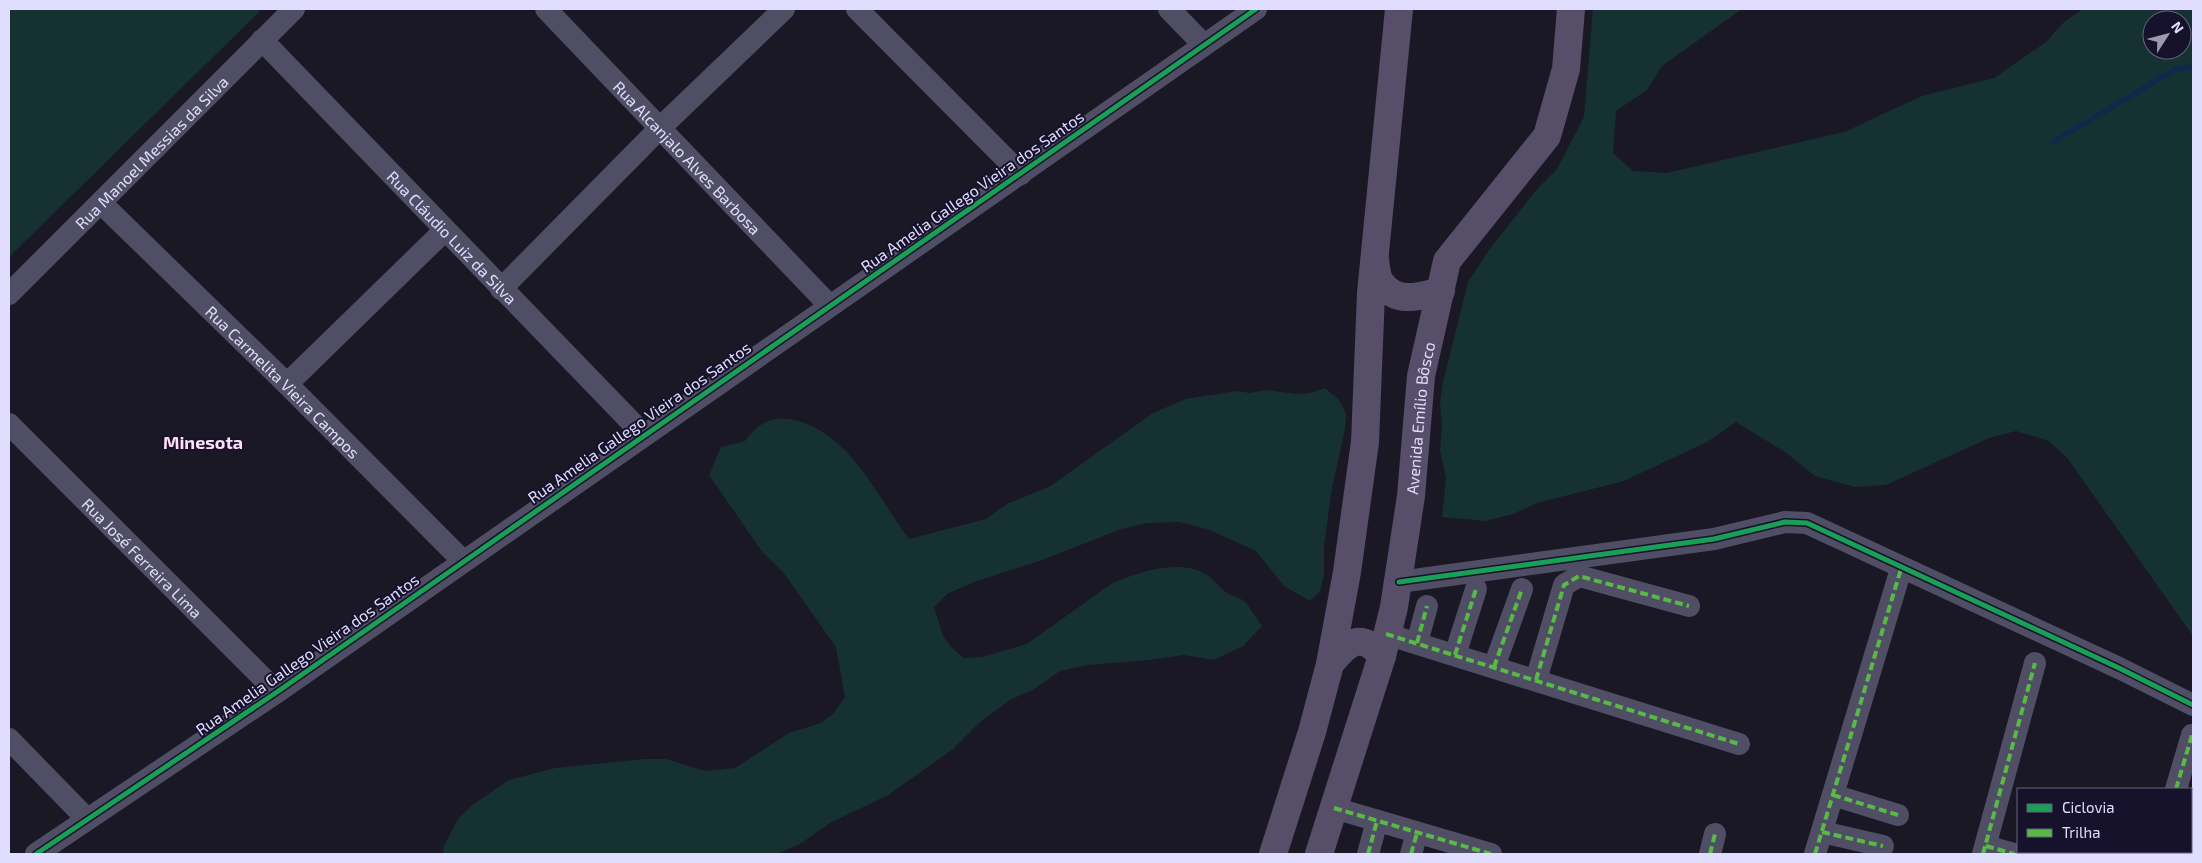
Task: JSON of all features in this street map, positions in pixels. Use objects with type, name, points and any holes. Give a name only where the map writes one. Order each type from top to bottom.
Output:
[{"type":"main road","points":[[1272,854],[1312,732],[1330,664],[1347,572],[1364,432],[1374,259],[1399,9]]},
{"type":"main road","name":"Avenida Emílio Bôsco","points":[[1318,854],[1384,645],[1399,582],[1411,496],[1421,376],[1447,261],[1547,136],[1566,69],[1571,9]]},
{"type":"main road","points":[[1374,259],[1381,283],[1398,297],[1410,298],[1441,291]]},
{"type":"main road","points":[[1330,664],[1341,651],[1356,641],[1384,645]]},
{"type":"street","name":"Rua Manoel Messias da Silva","points":[[9,294],[294,9]]},
{"type":"street","name":"Rua Alcanjalo Alves Barbosa","points":[[546,9],[829,305]]},
{"type":"street","points":[[501,289],[660,128],[784,9]]},
{"type":"street","points":[[857,9],[1021,174]]},
{"type":"street","points":[[1169,9],[1203,44]]},
{"type":"street","name":"Rua Amelia Gallego Vieira dos Santos","points":[[36,854],[276,692],[643,434],[1021,174],[1203,44],[1256,9]]},
{"type":"street","name":"Rua Cláudio Luiz da Silva","points":[[262,40],[444,231],[643,434]]},
{"type":"street","name":"Rua Carmelita Vieira Campos","points":[[101,203],[287,384],[463,561]]},
{"type":"street","points":[[287,384],[444,231]]},
{"type":"street","name":"Rua José Ferreira Lima","points":[[9,424],[276,692]]},
{"type":"street","points":[[1399,582],[1714,539],[1785,522],[1807,523],[1901,569],[2119,668],[2193,705]]},
{"type":"street","points":[[1815,854],[1901,569]]},
{"type":"street","points":[[1536,680],[1564,585],[1579,576],[1689,606]]},
{"type":"street","points":[[1454,655],[1476,589]]},
{"type":"street","points":[[1494,667],[1522,589]]},
{"type":"street","points":[[1417,643],[1427,606]]},
{"type":"street","points":[[1384,645],[1417,643],[1738,744]]},
{"type":"street","points":[[2014,854],[1985,850],[2035,663]]},
{"type":"street","points":[[9,739],[87,819]]},
{"type":"street","points":[[2176,788],[2191,747]]},
{"type":"street","points":[[1833,795],[1898,814]]},
{"type":"street","points":[[1334,808],[1417,832],[1462,850],[1491,854]]},
{"type":"street","points":[[1368,854],[1377,821]]},
{"type":"street","points":[[1411,854],[1417,832]]},
{"type":"street","points":[[1822,832],[1883,846]]},
{"type":"green space","points":[[9,9],[262,9],[9,257]]},
{"type":"green space","points":[[1593,9],[1742,9],[1662,66],[1647,90],[1616,111],[1613,153],[1633,171],[1667,173],[1844,132],[1922,96],[1994,78],[2046,42],[2064,22],[2083,9],[2193,9],[2193,636],[2068,459],[2049,441],[2016,431],[1989,438],[1886,485],[1855,487],[1815,476],[1785,452],[1736,422],[1707,442],[1624,481],[1537,503],[1513,514],[1485,521],[1442,517],[1446,478],[1440,450],[1442,428],[1440,403],[1443,382],[1468,282],[1489,250],[1537,189],[1557,169],[1584,117]]},
{"type":"green space","points":[[1325,388],[1339,400],[1346,413],[1345,429],[1332,488],[1324,545],[1324,575],[1320,591],[1310,601],[1284,586],[1256,551],[1207,529],[1179,522],[1147,523],[1121,529],[1045,559],[974,582],[947,594],[934,607],[943,636],[952,648],[964,658],[982,657],[1027,644],[1111,584],[1146,571],[1172,567],[1185,568],[1207,575],[1227,593],[1244,601],[1249,607],[1262,626],[1243,646],[1214,660],[1184,655],[1088,665],[1060,671],[1034,689],[1010,700],[980,722],[953,749],[888,795],[830,823],[800,844],[777,854],[443,854],[444,846],[458,819],[471,806],[509,780],[555,768],[645,759],[666,759],[705,771],[735,768],[789,733],[821,723],[833,714],[845,697],[836,647],[783,572],[763,553],[709,475],[721,447],[745,441],[754,430],[764,423],[776,419],[790,419],[811,426],[829,436],[845,450],[859,467],[909,539],[986,519],[1007,504],[1049,487],[1153,413],[1186,399],[1237,391],[1250,393],[1267,390],[1296,394],[1310,393]]},
{"type":"waterway","points":[[2053,142],[2176,69],[2193,67]]},
{"type":"marked path","points":[[1815,854],[1901,569]]},
{"type":"marked path","points":[[1536,680],[1564,585],[1579,576],[1689,606]]},
{"type":"marked path","points":[[1455,655],[1476,589]]},
{"type":"marked path","points":[[1494,667],[1522,589]]},
{"type":"marked path","points":[[1417,643],[1427,606]]},
{"type":"marked path","points":[[1386,634],[1739,744]]},
{"type":"marked path","points":[[1983,854],[2035,663]]},
{"type":"marked path","points":[[2176,788],[2192,735]]},
{"type":"marked path","points":[[1833,795],[1898,815]]},
{"type":"marked path","points":[[1334,808],[1491,854]]},
{"type":"marked path","points":[[1368,854],[1377,821]]},
{"type":"marked path","points":[[1822,832],[1883,846]]},
{"type":"marked path","points":[[1411,854],[1417,833]]},
{"type":"marked path","points":[[1710,854],[1715,834]]},
{"type":"marked path","points":[[1986,846],[2014,854]]},
{"type":"cycle path","points":[[36,854],[277,692],[1256,9]]},
{"type":"cycle path","points":[[1399,582],[1714,539],[1785,522],[1807,523],[2119,668],[2193,705]]},
{"type":"district","name":"Minesota","points":[[203,442]]}]
